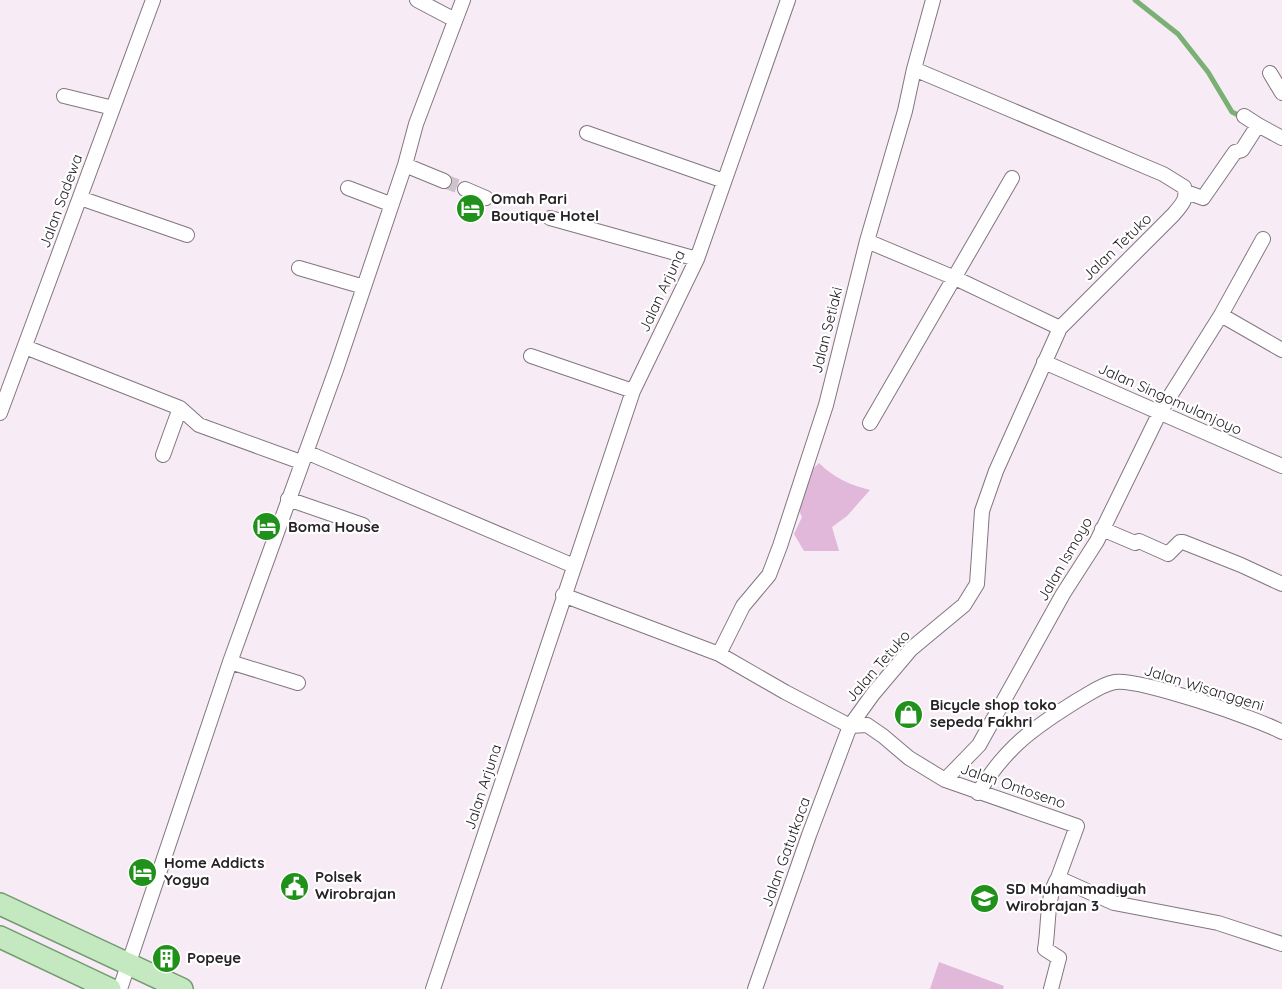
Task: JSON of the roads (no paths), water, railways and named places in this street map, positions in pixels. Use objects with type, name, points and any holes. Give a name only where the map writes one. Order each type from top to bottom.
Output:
[{"type":"main road","points":[[0,904],[182,989]]},
{"type":"main road","points":[[0,937],[110,989]]},
{"type":"street","name":"Jalan Sadewa","points":[[0,413],[153,0]]},
{"type":"street","points":[[417,0],[455,20]]},
{"type":"street","points":[[120,989],[230,662],[364,287],[405,165],[416,123],[463,0]]},
{"type":"street","name":"Jalan Arjuna","points":[[433,989],[633,392],[697,259],[788,0]]},
{"type":"street","name":"Jalan Setiaki","points":[[719,654],[743,606],[769,575],[780,546],[826,405],[867,241],[905,111],[933,0]]},
{"type":"street","points":[[914,69],[1162,174],[1184,187],[1186,192],[1202,200],[1235,152],[1242,150],[1258,125]]},
{"type":"street","points":[[1270,73],[1282,93]]},
{"type":"street","points":[[64,96],[113,108]]},
{"type":"street","points":[[1244,116],[1282,138]]},
{"type":"street","points":[[587,133],[724,181]]},
{"type":"street","points":[[405,165],[444,181]]},
{"type":"street","points":[[870,423],[1012,178]]},
{"type":"street","points":[[348,188],[390,204]]},
{"type":"street","points":[[465,189],[486,198]]},
{"type":"street","name":"Jalan Tetuko","points":[[850,726],[910,649],[964,605],[977,584],[982,511],[996,471],[1060,328],[1173,215],[1182,205],[1186,192]]},
{"type":"street","points":[[80,198],[187,235]]},
{"type":"street","points":[[550,218],[697,259]]},
{"type":"street","name":"Jalan Ismoyo","points":[[945,780],[979,745],[1063,594],[1097,541],[1160,412],[1221,315],[1263,240]]},
{"type":"street","points":[[867,241],[955,278],[1060,328]]},
{"type":"street","points":[[299,268],[364,287]]},
{"type":"street","points":[[1221,315],[1282,350]]},
{"type":"street","points":[[25,347],[180,408],[200,425],[303,457],[574,566]]},
{"type":"street","points":[[531,356],[633,392]]},
{"type":"street","name":"Jalan Singomulanjoyo","points":[[1044,362],[1282,466]]},
{"type":"street","points":[[163,455],[180,408]]},
{"type":"street","points":[[288,499],[363,525]]},
{"type":"street","points":[[1102,529],[1135,543],[1139,541],[1168,554],[1180,542],[1183,542],[1282,584]]},
{"type":"street","points":[[564,595],[719,654],[850,726]]},
{"type":"street","points":[[230,662],[298,683]]},
{"type":"street","name":"Jalan Wisanggeni","points":[[978,793],[991,772],[1036,726],[1098,688],[1113,682],[1124,681],[1152,687],[1251,719],[1282,732]]},
{"type":"street","name":"Jalan Ontoseno","points":[[850,726],[867,725],[909,758],[945,780],[1077,826],[1058,878],[1053,885],[1050,903],[1045,949],[1059,958],[1051,989]]},
{"type":"street","name":"Jalan Gatutkaca","points":[[755,989],[850,726]]},
{"type":"street","points":[[1058,878],[1114,903],[1218,923],[1282,944]]},
{"type":"waterway","points":[[1135,0],[1178,34],[1208,72],[1232,112],[1244,118]]},
{"type":"tunnel","points":[[444,181],[465,189]]},
{"type":"place","name":"Omah Pari Boutique Hotel","points":[[470,208]]},
{"type":"place","name":"Boma House","points":[[267,527]]},
{"type":"place","name":"Bicycle shop toko sepeda Fakhri","points":[[909,714]]},
{"type":"place","name":"Home Addicts Yogya","points":[[143,872]]},
{"type":"place","name":"Polsek Wirobrajan","points":[[294,886]]},
{"type":"place","name":"SD Muhammadiyah Wirobrajan 3","points":[[985,898]]},
{"type":"place","name":"Popeye","points":[[166,958]]}]
